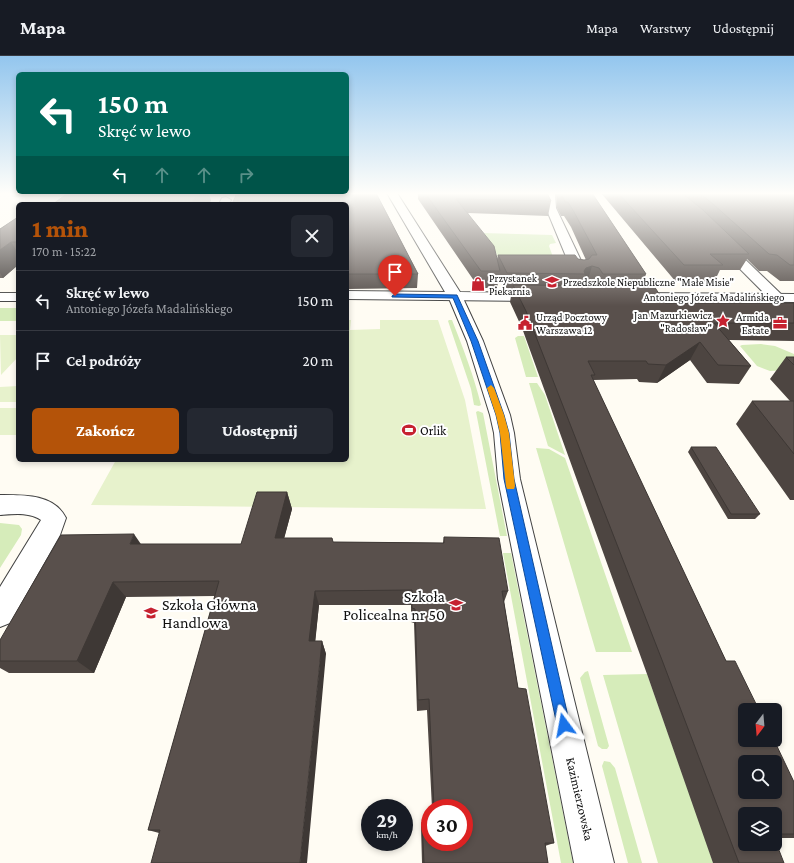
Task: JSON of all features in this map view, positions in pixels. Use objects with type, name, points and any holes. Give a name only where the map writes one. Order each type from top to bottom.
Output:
[{"type":"street","name":"Kazimierzowska","points":[[415,231],[455,296],[475,341],[500,415],[504,433],[509,479],[594,863]]},
{"type":"street","points":[[561,231],[579,271]]},
{"type":"street","points":[[716,237],[776,298]]},
{"type":"street","points":[[349,295],[551,297]]},
{"type":"street","points":[[0,297],[16,296]]},
{"type":"street","name":"Antoniego Józefa Madalińskiego","points":[[619,297],[794,298]]},
{"type":"street","points":[[0,505],[35,507],[51,520],[0,613]]},
{"type":"green space","points":[[481,233],[552,235],[556,243],[550,244],[549,246],[557,268],[502,268],[496,252]]},
{"type":"green space","points":[[0,308],[16,308],[16,321],[0,321]]},
{"type":"green space","name":"Orlik","points":[[349,320],[351,320],[350,330],[380,329],[380,320],[438,320],[465,400],[486,509],[91,505],[115,462],[349,462]]},
{"type":"green space","points":[[452,320],[468,362],[481,405],[479,406],[474,405],[471,389],[448,321]]},
{"type":"green space","points":[[0,335],[16,335],[16,359],[1,375]]},
{"type":"green space","points":[[518,336],[524,336],[538,377],[526,377],[515,338]]},
{"type":"green space","points":[[761,344],[775,346],[794,354],[794,370],[770,371],[757,366],[740,346]]},
{"type":"green space","points":[[529,383],[537,383],[545,395],[565,455],[548,446]]},
{"type":"green space","points":[[16,386],[16,402],[0,402],[0,387]]},
{"type":"green space","points":[[0,408],[16,408],[16,435],[0,435]]},
{"type":"green space","points":[[478,411],[483,413],[507,536],[500,536],[476,412]]},
{"type":"green space","points":[[536,448],[549,449],[565,458],[632,652],[596,652]]},
{"type":"green space","points":[[0,523],[19,525],[22,529],[21,535],[0,568]]},
{"type":"green space","points":[[503,553],[511,553],[573,863],[561,863]]},
{"type":"green space","points":[[588,671],[609,746],[607,749],[602,749],[598,746],[580,678],[585,672]]},
{"type":"green space","points":[[647,674],[713,863],[658,863],[603,675]]},
{"type":"green space","points":[[604,761],[610,762],[615,768],[642,863],[628,863],[602,766]]},
{"type":"building","points":[[0,231],[16,231],[16,242],[11,242],[0,250]]},
{"type":"building","points":[[349,231],[396,231],[418,274],[349,274]]},
{"type":"building","points":[[452,231],[482,231],[494,246],[500,271],[481,271]]},
{"type":"building","points":[[584,231],[617,231],[646,274],[603,274],[599,268],[592,266],[586,268],[584,271],[585,274],[507,273],[498,255],[575,255],[578,259],[584,260],[589,259],[592,255],[597,255]]},
{"type":"building","points":[[653,231],[725,231],[749,254],[710,254],[723,265],[684,265]]},
{"type":"building","points":[[743,231],[794,231],[794,265],[790,265],[777,255],[769,254]]},
{"type":"building","points":[[513,285],[654,286],[665,303],[794,303],[794,323],[714,323],[751,366],[718,365],[700,342],[666,365],[648,364],[646,361],[588,361],[595,375],[591,375],[726,661],[735,661],[756,703],[738,703],[738,747],[777,747],[781,755],[738,755],[738,799],[782,799],[782,757],[794,782],[794,834],[782,834],[782,807],[738,807],[738,851],[779,851],[784,863],[739,863],[662,660],[526,311]]},
{"type":"building","points":[[786,357],[794,357],[794,365]]},
{"type":"building","points":[[752,401],[794,401],[794,454]]},
{"type":"building","points":[[691,447],[716,447],[760,514],[731,514]]},
{"type":"building","points":[[257,492],[287,492],[275,538],[332,538],[333,542],[444,543],[444,537],[499,538],[508,591],[502,591],[518,688],[526,689],[554,843],[545,843],[548,863],[424,863],[423,851],[473,851],[473,799],[434,799],[429,699],[418,700],[415,609],[412,608],[412,590],[315,591],[309,641],[322,641],[300,863],[151,863],[160,830],[148,830],[219,581],[113,582],[77,661],[0,661],[0,640],[61,535],[134,534],[130,544],[241,544]]},
{"type":"slow traffic","points":[[491,388],[504,433],[510,486]]},
{"type":"place","name":"Przedszkole Niepubliczne \"Małe Misie\"","points":[[552,282]]},
{"type":"place","name":"Przystanek Piekarnia","points":[[478,284]]},
{"type":"place","name":"Jan Mazurkiewicz \"Radosław\"","points":[[723,321]]},
{"type":"place","name":"Urząd Pocztowy Warszawa 12","points":[[525,323]]},
{"type":"place","name":"Armida Estate","points":[[780,323]]},
{"type":"place","name":"Orlik","points":[[409,430]]},
{"type":"place","name":"Szkoła Policealna nr 50","points":[[456,605]]},
{"type":"place","name":"Szkoła Główna Handlowa","points":[[151,613]]},
{"type":"route","points":[[395,296],[455,296],[475,341],[500,415],[504,433],[509,479],[564,725]]}]
